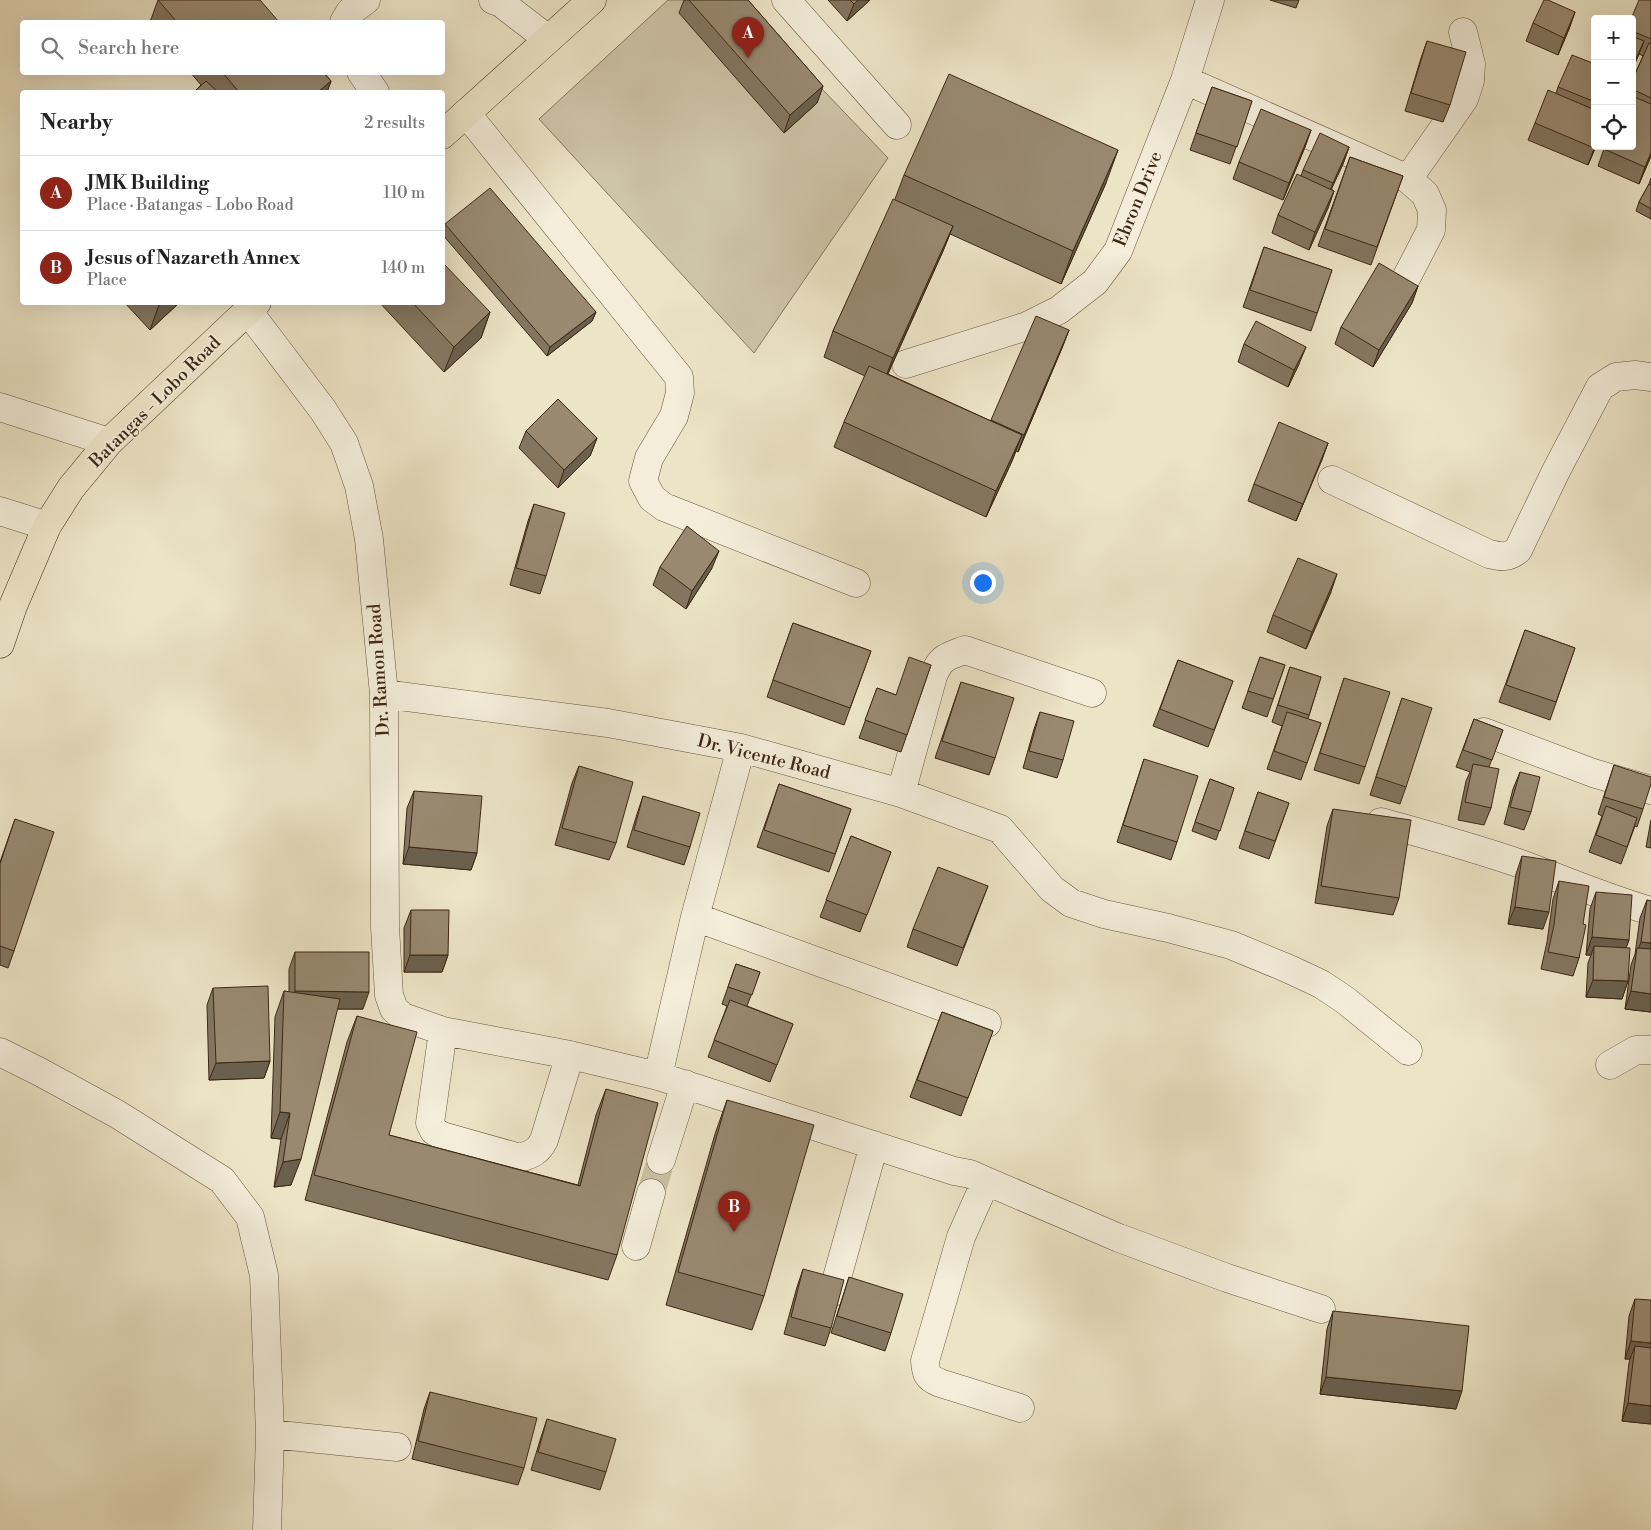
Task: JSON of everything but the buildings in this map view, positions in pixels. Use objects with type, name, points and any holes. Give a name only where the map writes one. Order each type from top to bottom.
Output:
[{"type":"main road","points":[[445,132],[592,0]]},
{"type":"main road","name":"Batangas - Lobo Road","points":[[0,644],[13,606],[47,526],[71,488],[109,442],[252,307]]},
{"type":"street","points":[[345,20],[350,12],[366,0]]},
{"type":"street","points":[[493,0],[501,2],[548,39]]},
{"type":"street","points":[[786,0],[897,125]]},
{"type":"street","name":"Ebron Drive","points":[[906,364],[1027,326],[1059,310],[1094,282],[1118,250],[1185,80],[1210,0]]},
{"type":"street","points":[[1408,179],[1464,99],[1470,81],[1471,64],[1463,32]]},
{"type":"street","points":[[363,75],[374,90]]},
{"type":"street","points":[[1185,80],[1408,179],[1425,194],[1432,210],[1431,230],[1401,288]]},
{"type":"street","points":[[466,113],[678,377],[680,393],[674,416],[649,458],[643,481],[652,498],[664,507],[856,583]]},
{"type":"street","name":"Dr. Ramon Road","points":[[252,307],[344,443],[359,486],[369,539],[384,694],[385,927],[389,995],[394,1008],[403,1017],[443,1030],[570,1055],[658,1076],[970,1174],[1119,1238],[1227,1278],[1321,1309]]},
{"type":"street","points":[[1332,480],[1490,554],[1509,556],[1518,550],[1556,471],[1600,388],[1616,377],[1635,374],[1651,377]]},
{"type":"street","points":[[0,407],[109,442]]},
{"type":"street","points":[[0,511],[47,526]]},
{"type":"street","points":[[901,794],[933,676],[939,662],[949,656],[965,650],[1092,693]]},
{"type":"street","name":"Dr. Vicente Road","points":[[384,694],[608,723],[741,748],[901,794],[1000,829],[1052,889],[1071,903],[1104,914],[1168,928],[1231,945],[1289,969],[1320,984],[1345,1000],[1408,1051]]},
{"type":"street","points":[[1484,732],[1593,773],[1651,790]]},
{"type":"street","points":[[658,1076],[695,917],[741,748]]},
{"type":"street","points":[[1381,822],[1522,865],[1588,891],[1651,911]]},
{"type":"street","points":[[695,917],[987,1023]]},
{"type":"street","points":[[443,1030],[430,1123],[434,1131],[442,1136],[520,1158],[531,1155],[539,1149],[544,1140],[570,1055]]},
{"type":"street","points":[[1610,1065],[1636,1050],[1651,1050]]},
{"type":"street","points":[[0,1052],[117,1114],[222,1180],[250,1217],[264,1275],[270,1434],[267,1530]]},
{"type":"street","points":[[661,1160],[685,1084]]},
{"type":"street","points":[[833,1292],[874,1145]]},
{"type":"street","points":[[986,1181],[962,1238],[925,1361],[926,1373],[931,1380],[1020,1408]]},
{"type":"street","points":[[636,1246],[651,1193]]},
{"type":"street","points":[[270,1434],[397,1447]]},
{"type":"shaded area","points":[[668,0],[737,0],[888,158],[754,353],[539,119]]},
{"type":"tunnel","points":[[651,1193],[661,1160]]},
{"type":"place","name":"JMK Building","points":[[748,58]]},
{"type":"place","name":"Jesus of Nazareth Annex","points":[[734,1232]]}]
